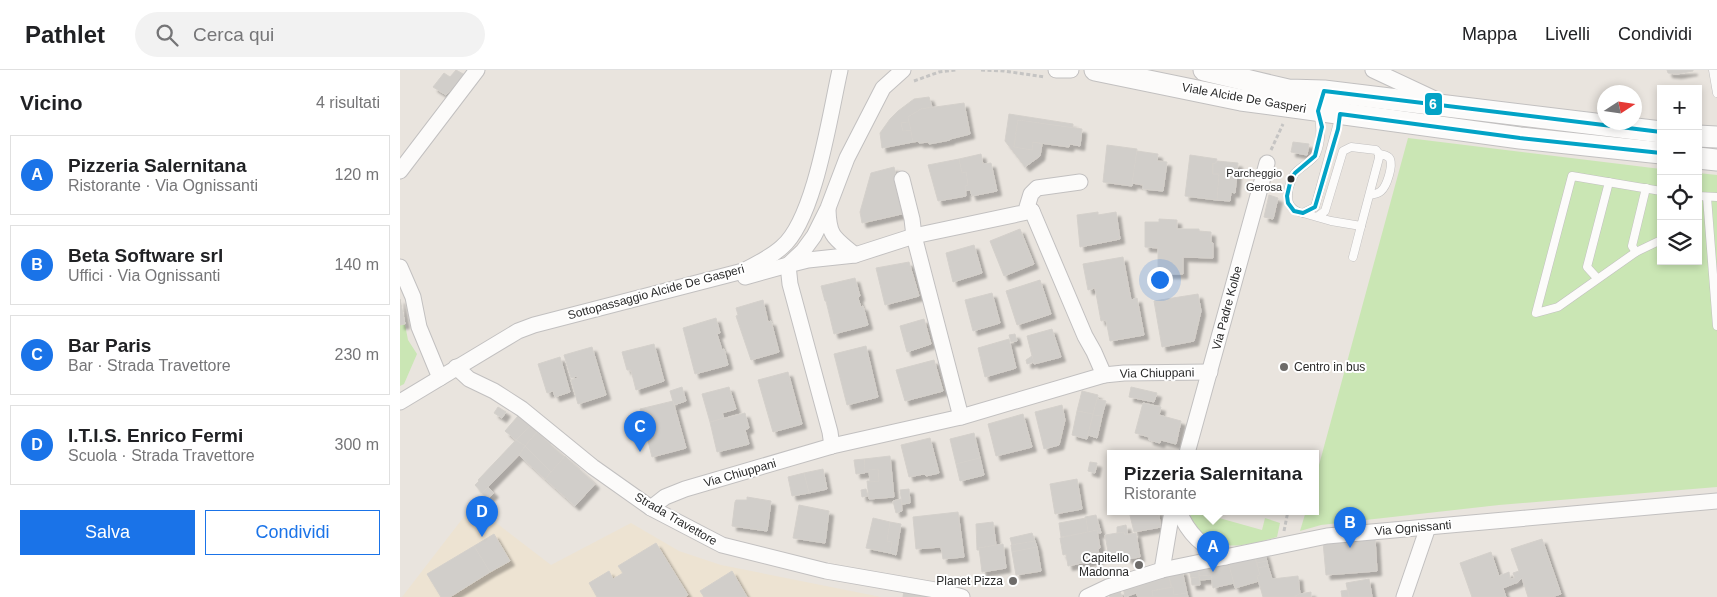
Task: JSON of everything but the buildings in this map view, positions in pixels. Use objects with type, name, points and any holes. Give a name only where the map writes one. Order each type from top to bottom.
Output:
[{"type":"main road","name":"Viale Alcide De Gasperi","points":[[1095,70],[1241,100],[1454,108],[1657,132]]},
{"type":"main road","name":"Viale Alcide De Gasperi","points":[[1204,70],[1333,102],[1520,138],[1657,154]]},
{"type":"main road","points":[[1702,136],[1717,138]]},
{"type":"main road","points":[[1702,158],[1717,160]]},
{"type":"street","points":[[400,171],[477,70]]},
{"type":"street","name":"Sottopassaggio Alcide De Gasperi","points":[[518,331],[559,318],[743,271],[766,259],[784,246],[802,219],[816,177],[840,70]]},
{"type":"street","points":[[788,265],[803,251],[814,236],[828,208],[847,158],[883,88],[903,70]]},
{"type":"street","points":[[1056,70],[1071,70]]},
{"type":"street","points":[[1373,70],[1454,108]]},
{"type":"street","name":"Via Padre Kolbe","points":[[1188,450],[1267,163]]},
{"type":"street","points":[[902,179],[912,219],[914,236],[961,416]]},
{"type":"street","points":[[1032,211],[1027,207],[1036,188],[1080,182]]},
{"type":"street","points":[[828,208],[828,226],[832,234],[855,255]]},
{"type":"street","points":[[400,402],[518,331],[755,275],[788,265],[817,259],[855,255],[914,236],[1032,211]]},
{"type":"street","name":"Via Chiuppani","points":[[1032,211],[1081,327],[1104,375]]},
{"type":"street","points":[[788,265],[790,284],[830,432],[832,446]]},
{"type":"street","points":[[400,267],[413,297],[419,327],[440,378]]},
{"type":"street","name":"Strada Travettore","points":[[456,367],[469,380],[494,391],[522,409],[593,467],[651,508],[722,545],[826,571],[941,591],[962,597]]},
{"type":"street","name":"Via Chiuppani","points":[[651,508],[665,497],[685,489],[832,446],[961,416],[1104,375],[1210,372]]},
{"type":"street","name":"Via Ognissanti","points":[[1087,597],[1108,587],[1162,570],[1327,536],[1717,501]]},
{"type":"street","points":[[1162,570],[1171,515]]},
{"type":"street","points":[[1180,515],[1197,541],[1212,552],[1226,557]]},
{"type":"street","points":[[1404,597],[1428,527]]},
{"type":"lane","points":[[1713,70],[1717,93]]},
{"type":"lane","points":[[1303,214],[1315,207],[1338,128],[1333,102]]},
{"type":"lane","points":[[1333,102],[1322,127],[1315,156],[1295,173],[1292,179],[1287,196],[1288,203],[1294,211],[1303,214],[1361,226]]},
{"type":"lane","points":[[1317,217],[1325,211],[1343,151],[1350,147],[1376,150],[1379,154],[1388,156],[1390,160],[1385,187],[1380,193],[1370,195]]},
{"type":"lane","points":[[1353,258],[1379,154]]},
{"type":"lane","points":[[1657,189],[1572,176],[1536,313],[1558,308],[1597,278],[1636,252],[1657,242]]},
{"type":"lane","points":[[1597,278],[1587,268],[1609,182]]},
{"type":"lane","points":[[1636,252],[1632,246],[1646,188]]},
{"type":"lane","points":[[1702,196],[1717,197]]},
{"type":"lane","points":[[1707,197],[1717,326]]},
{"type":"path","points":[[908,85],[915,80],[939,72],[956,70]]},
{"type":"path","points":[[1283,535],[1287,515]]},
{"type":"shaded area","points":[[473,505],[551,565],[631,523],[679,551],[721,565],[881,597],[402,597]]},
{"type":"green space","points":[[1408,138],[1657,169],[1657,265],[1702,265],[1702,173],[1717,175],[1717,487],[1499,505],[1321,525],[1300,531],[1305,515],[1319,515],[1319,465]]},
{"type":"green space","points":[[400,299],[408,340],[417,354],[404,384],[400,386]]},
{"type":"green space","points":[[1191,515],[1212,515],[1262,530],[1265,518],[1280,523],[1277,537],[1250,544],[1237,545],[1213,542],[1203,536],[1195,526]]},
{"type":"transit line","name":"6","points":[[1657,132],[1324,91],[1318,111],[1322,127],[1315,156],[1295,173],[1291,179],[1287,196],[1288,203],[1294,211],[1303,213],[1315,207],[1338,129],[1340,114],[1520,138],[1657,153]]},
{"type":"place","name":"Parcheggio Gerosa","points":[[1291,179]]},
{"type":"place","name":"Centro in bus","points":[[1284,367]]},
{"type":"place","name":"Bar Paris","points":[[640,452]]},
{"type":"place","name":"I.T.I.S. Enrico Fermi","points":[[482,537]]},
{"type":"place","name":"Beta Software srl","points":[[1350,548]]},
{"type":"place","name":"Capitello Madonna","points":[[1139,565]]},
{"type":"place","name":"Pizzeria Salernitana","points":[[1213,572]]},
{"type":"place","name":"Planet Pizza","points":[[1013,581]]}]
